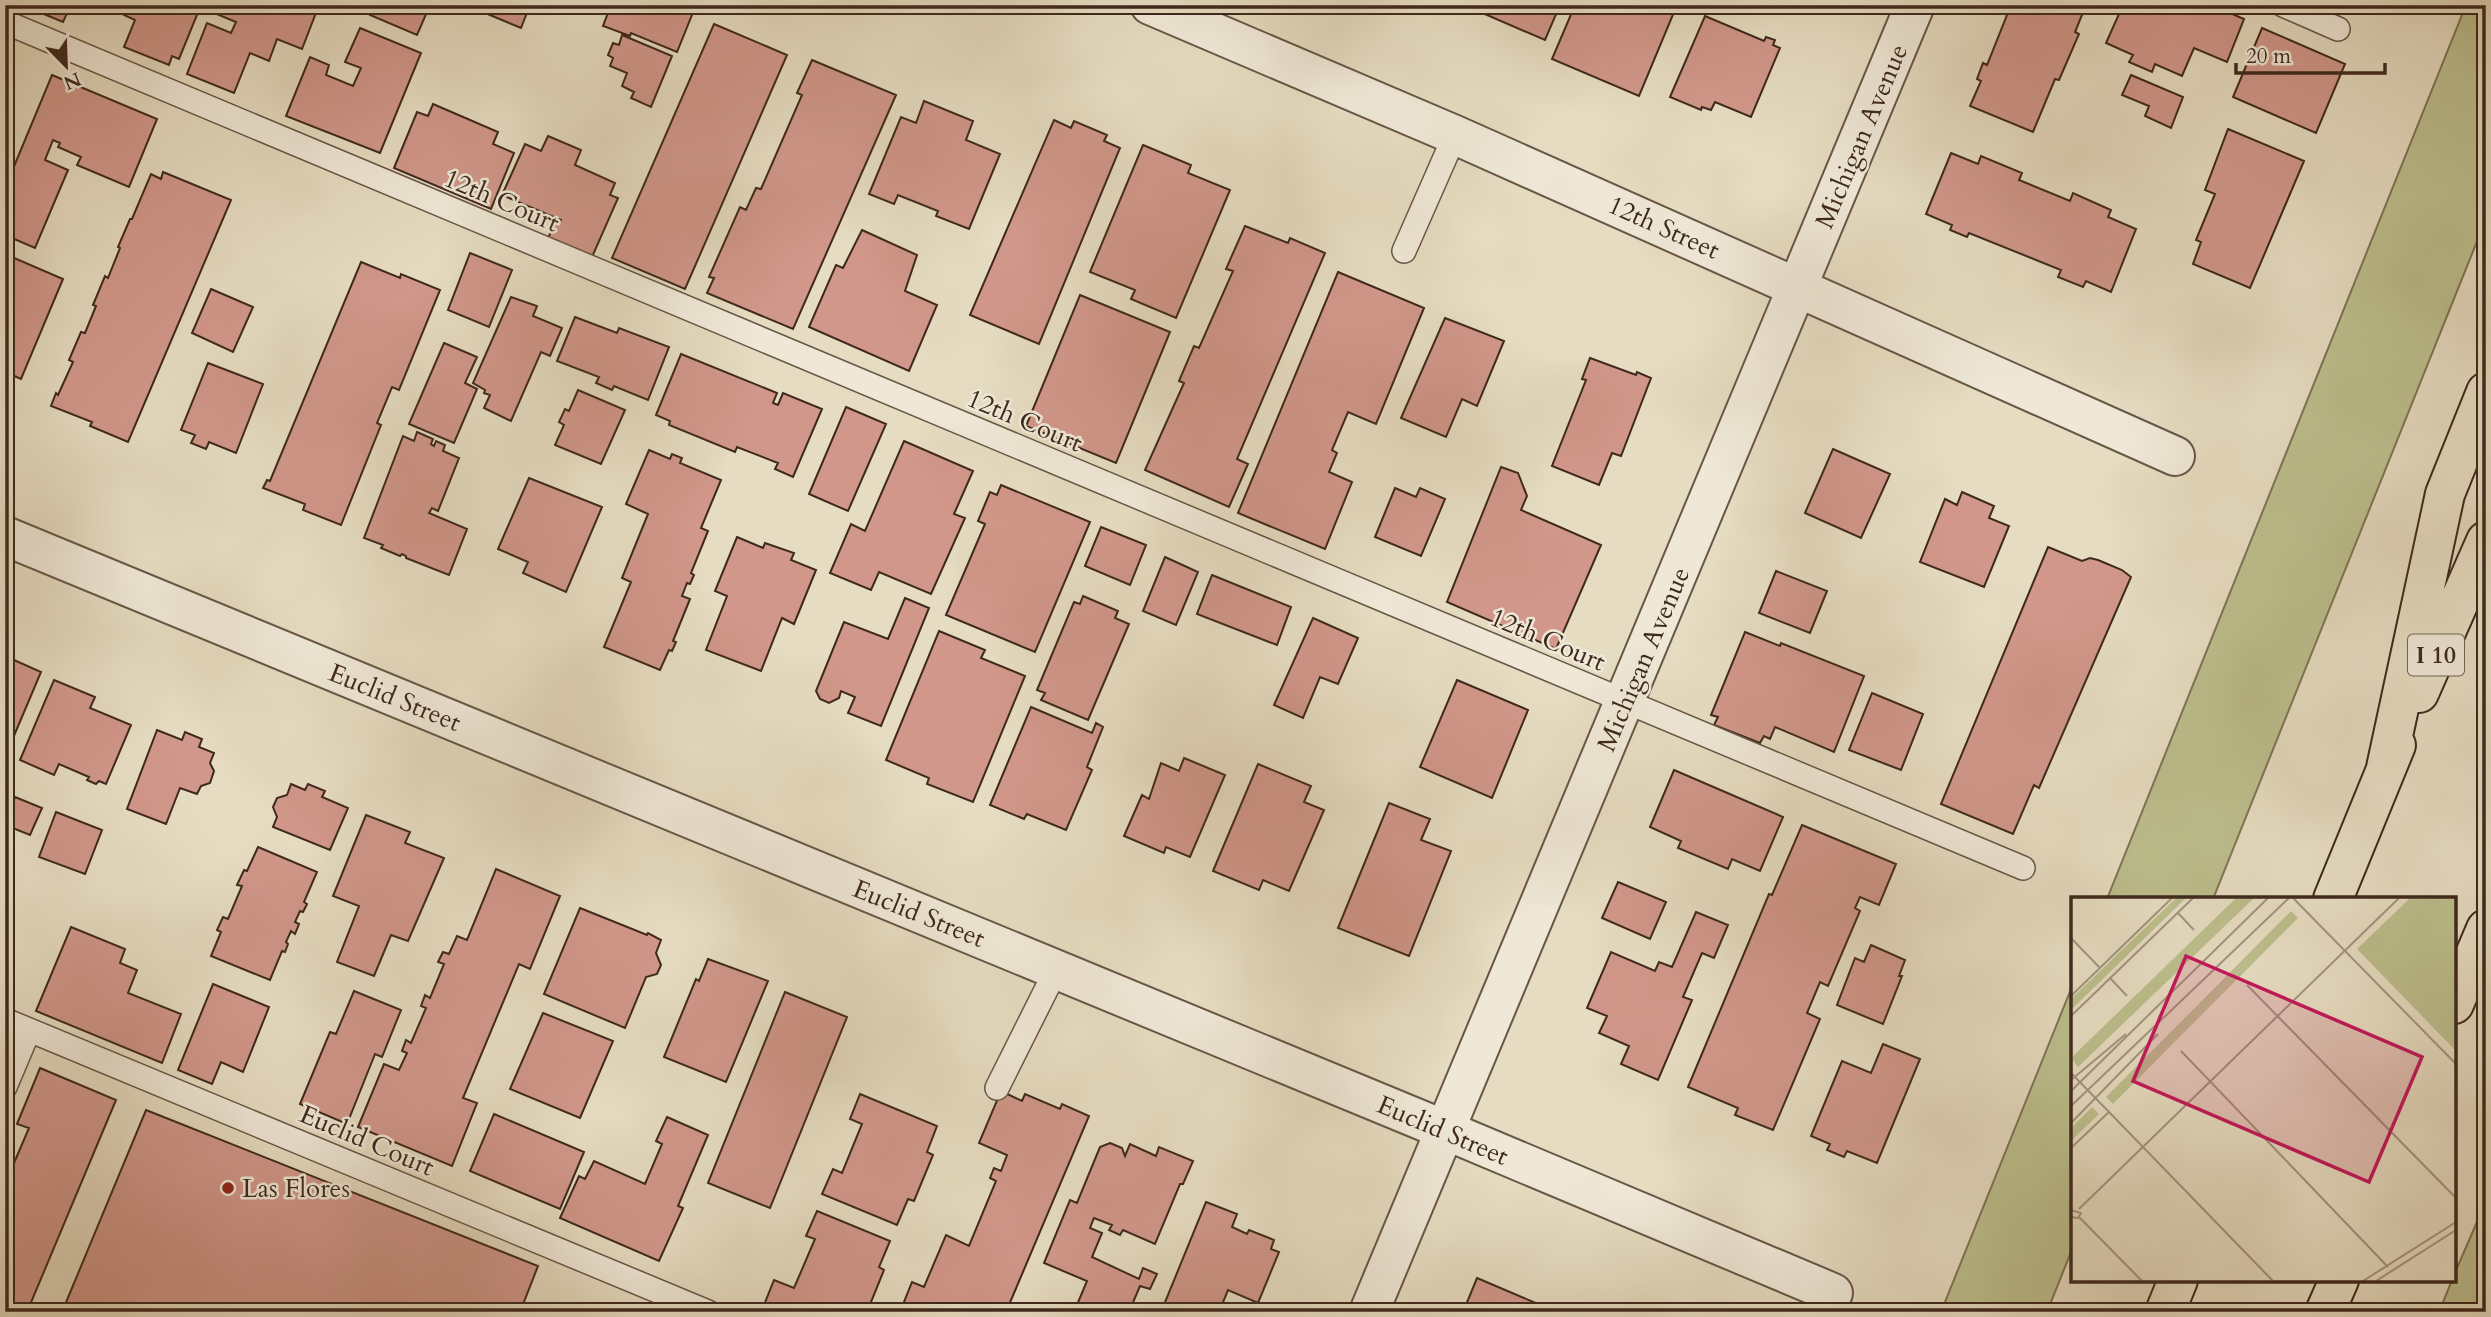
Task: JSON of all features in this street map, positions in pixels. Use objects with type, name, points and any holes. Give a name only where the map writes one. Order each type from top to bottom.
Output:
[{"type":"highway","points":[[2386,768],[2445,494],[2486,393]]},
{"type":"highway","name":"I 10","points":[[2334,897],[2386,768],[2486,541]]},
{"type":"highway","points":[[2456,999],[2486,929]]},
{"type":"highway","points":[[2165,1312],[2177,1282]]},
{"type":"highway","points":[[2326,1312],[2338,1282]]},
{"type":"street","name":"12th Street","points":[[1150,5],[1455,135],[2175,456]]},
{"type":"street","name":"Michigan Avenue","points":[[1369,1312],[1915,5]]},
{"type":"street","name":"Euclid Street","points":[[5,536],[1445,1130],[1833,1293]]},
{"type":"lane","points":[[2283,5],[2338,29]]},
{"type":"lane","name":"12th Court","points":[[5,22],[2023,868]]},
{"type":"lane","points":[[1404,251],[1455,135]]},
{"type":"lane","points":[[998,1088],[1056,970]]},
{"type":"lane","name":"Euclid Court","points":[[5,1020],[708,1312]]},
{"type":"lane","points":[[5,1087],[29,1030]]},
{"type":"green space","points":[[2466,5],[2486,5],[2486,219],[2214,897],[2108,897]]},
{"type":"green space","points":[[2071,989],[2071,1252],[2047,1312],[1941,1312]]},
{"type":"green space","points":[[2486,1201],[2486,1312],[2439,1312],[2451,1282],[2456,1282],[2456,1270]]},
{"type":"building","points":[[22,5],[71,5],[63,22]]},
{"type":"building","points":[[129,5],[201,5],[179,59],[172,56],[169,65],[124,47],[135,20],[124,15]]},
{"type":"building","points":[[217,5],[319,5],[302,49],[277,39],[269,61],[250,53],[234,93],[187,74],[207,23],[231,33],[236,22],[214,13]]},
{"type":"building","points":[[374,5],[430,5],[417,35],[370,15]]},
{"type":"building","points":[[466,5],[530,5],[521,28]]},
{"type":"building","points":[[611,5],[696,5],[677,52],[631,33],[630,36],[603,26]]},
{"type":"building","points":[[1464,5],[1560,5],[1545,40]]},
{"type":"building","points":[[1575,5],[1677,5],[1639,96],[1552,59]]},
{"type":"building","points":[[2011,5],[2086,5],[2075,32],[2079,34],[2059,80],[2055,79],[2033,132],[1970,106],[1981,81],[1977,79],[1983,63],[1987,65]]},
{"type":"building","points":[[2123,5],[2212,5],[2244,19],[2227,62],[2194,48],[2182,76],[2155,64],[2152,72],[2129,62],[2133,55],[2106,43]]},
{"type":"building","points":[[1705,16],[1764,41],[1766,37],[1775,40],[1773,45],[1780,48],[1751,117],[1715,102],[1711,110],[1702,107],[1701,110],[1670,97]]},
{"type":"building","points":[[714,24],[787,55],[685,289],[612,258]]},
{"type":"building","points":[[360,28],[421,53],[380,153],[286,116],[310,57],[329,65],[326,75],[353,86],[361,68],[345,62]]},
{"type":"building","points":[[2262,28],[2345,64],[2316,133],[2233,97]]},
{"type":"building","points":[[622,35],[672,56],[651,107],[631,98],[634,92],[622,86],[627,73],[610,66],[613,58],[608,55],[613,43],[619,45]]},
{"type":"building","points":[[812,60],[896,95],[793,329],[707,293],[714,278],[709,277],[740,207],[746,210],[756,188],[761,189],[802,95],[797,93]]},
{"type":"building","points":[[52,75],[157,119],[129,187],[77,165],[81,157],[58,147],[60,143],[53,140],[45,160],[68,170],[35,248],[5,235],[5,188]]},
{"type":"building","points":[[2131,75],[2183,97],[2171,128],[2145,116],[2149,106],[2122,95]]},
{"type":"building","points":[[924,101],[973,121],[966,140],[1000,154],[969,229],[936,216],[938,211],[898,195],[894,204],[869,194],[901,117],[916,123]]},
{"type":"building","points":[[433,104],[498,132],[493,144],[514,153],[491,209],[394,168],[417,112],[428,116]]},
{"type":"building","points":[[1054,120],[1071,128],[1074,121],[1107,135],[1104,141],[1120,148],[1039,344],[970,315]]},
{"type":"building","points":[[2228,129],[2304,161],[2250,288],[2193,264],[2201,242],[2196,240],[2215,194],[2205,190]]},
{"type":"building","points":[[548,136],[581,150],[575,165],[615,183],[610,195],[618,198],[592,257],[548,238],[556,221],[561,220],[502,195],[525,144],[541,151]]},
{"type":"building","points":[[1143,145],[1191,165],[1188,173],[1230,190],[1176,318],[1131,299],[1135,290],[1090,272]]},
{"type":"building","points":[[1951,153],[1978,164],[1981,156],[2022,173],[2019,180],[2070,201],[2073,193],[2111,210],[2108,217],[2136,229],[2111,292],[2086,281],[2083,287],[2058,277],[2061,270],[1969,233],[1967,237],[1950,230],[1952,225],[1926,214]]},
{"type":"building","points":[[163,172],[231,200],[128,442],[90,426],[92,422],[51,406],[73,362],[69,360],[81,332],[85,333],[105,276],[108,278],[120,248],[118,247],[151,174],[161,179]]},
{"type":"building","points":[[1245,226],[1288,243],[1290,238],[1325,253],[1237,459],[1248,464],[1229,507],[1145,470],[1184,383],[1179,381],[1194,346],[1199,348],[1233,271],[1226,269]]},
{"type":"building","points":[[862,230],[917,255],[905,291],[937,305],[909,371],[809,327],[836,265],[843,268]]},
{"type":"building","points":[[470,253],[512,270],[489,327],[448,310]]},
{"type":"building","points":[[5,254],[63,279],[21,379],[5,372]]},
{"type":"building","points":[[361,262],[440,290],[399,390],[392,387],[377,423],[381,425],[341,525],[303,510],[305,504],[263,488],[267,480],[270,481]]},
{"type":"building","points":[[1338,272],[1424,308],[1376,424],[1348,412],[1332,450],[1337,453],[1329,472],[1352,482],[1325,549],[1238,513]]},
{"type":"building","points":[[211,289],[253,307],[233,352],[192,333]]},
{"type":"building","points":[[1080,295],[1170,332],[1116,463],[1026,426]]},
{"type":"building","points":[[511,297],[537,306],[533,316],[562,328],[550,356],[541,352],[511,421],[484,408],[490,395],[473,383]]},
{"type":"building","points":[[575,317],[617,333],[619,328],[669,347],[648,400],[614,386],[612,390],[596,383],[599,377],[557,361]]},
{"type":"building","points":[[1445,318],[1504,341],[1477,406],[1462,399],[1446,437],[1401,418]]},
{"type":"building","points":[[444,343],[477,357],[465,383],[477,389],[454,443],[409,424]]},
{"type":"building","points":[[681,354],[777,393],[773,403],[778,405],[783,393],[822,409],[793,477],[775,469],[778,463],[737,447],[735,452],[669,425],[670,421],[656,415]]},
{"type":"building","points":[[1590,358],[1651,378],[1621,456],[1612,453],[1599,485],[1552,466],[1586,380],[1582,379]]},
{"type":"building","points":[[208,363],[263,384],[236,453],[209,442],[206,449],[191,443],[195,435],[181,430]]},
{"type":"building","points":[[578,390],[625,410],[601,464],[555,445],[564,425],[559,422],[565,409],[569,411]]},
{"type":"building","points":[[846,407],[886,424],[848,511],[809,494]]},
{"type":"building","points":[[417,432],[433,439],[431,444],[434,446],[436,441],[445,445],[443,451],[459,458],[438,511],[432,508],[429,513],[467,529],[449,575],[402,554],[400,556],[381,548],[383,545],[364,538],[403,436],[414,441]]},
{"type":"building","points":[[904,441],[973,471],[954,514],[965,518],[931,594],[879,572],[871,590],[830,573],[851,524],[865,531]]},
{"type":"building","points":[[1833,449],[1890,474],[1861,538],[1805,513]]},
{"type":"building","points":[[649,450],[670,459],[672,454],[682,458],[680,463],[721,480],[701,528],[708,531],[691,573],[694,575],[690,584],[687,583],[682,596],[690,599],[673,641],[676,642],[672,651],[669,650],[660,670],[604,647],[631,582],[622,578],[648,514],[626,504]]},
{"type":"building","points":[[1501,467],[1518,473],[1527,496],[1521,510],[1601,545],[1556,649],[1447,602]]},
{"type":"building","points":[[529,478],[602,507],[566,592],[523,573],[528,562],[498,549]]},
{"type":"building","points":[[1001,485],[1090,522],[1035,652],[946,615],[985,524],[978,521],[990,492],[997,495]]},
{"type":"building","points":[[1395,488],[1416,497],[1420,488],[1445,499],[1421,556],[1375,537]]},
{"type":"building","points":[[1962,492],[1994,506],[1989,518],[2009,526],[1984,587],[1920,562],[1945,499],[1957,505]]},
{"type":"building","points":[[1101,527],[1146,545],[1130,585],[1085,566]]},
{"type":"building","points":[[737,537],[763,548],[765,543],[794,553],[791,560],[816,570],[794,624],[782,618],[761,671],[706,650],[727,596],[715,591]]},
{"type":"building","points":[[2048,547],[2082,561],[2090,558],[2098,560],[2122,570],[2131,577],[2039,788],[2034,785],[2013,834],[1941,804]]},
{"type":"building","points":[[1165,557],[1198,572],[1176,625],[1143,611]]},
{"type":"building","points":[[1776,571],[1827,591],[1810,633],[1759,613]]},
{"type":"building","points":[[1212,575],[1291,607],[1277,645],[1197,614]]},
{"type":"building","points":[[1083,596],[1118,611],[1115,618],[1129,624],[1088,720],[1041,700],[1045,693],[1037,690],[1074,602],[1080,604]]},
{"type":"building","points":[[905,598],[929,608],[881,726],[848,713],[855,697],[841,691],[839,698],[829,703],[820,699],[816,691],[844,622],[888,639]]},
{"type":"building","points":[[1313,618],[1358,638],[1338,684],[1320,677],[1303,718],[1274,705]]},
{"type":"building","points":[[939,631],[985,650],[981,658],[1025,676],[973,802],[927,784],[929,778],[886,760]]},
{"type":"building","points":[[1745,632],[1780,646],[1781,643],[1864,676],[1834,752],[1775,727],[1770,739],[1764,736],[1760,743],[1714,725],[1718,717],[1711,715]]},
{"type":"building","points":[[5,656],[41,672],[5,757]]},
{"type":"building","points":[[54,680],[95,697],[90,708],[131,725],[106,784],[99,781],[96,784],[87,780],[89,777],[59,764],[54,775],[20,760]]},
{"type":"building","points":[[1457,680],[1528,710],[1492,798],[1420,767]]},
{"type":"building","points":[[1872,693],[1923,714],[1901,770],[1849,750]]},
{"type":"building","points":[[1031,707],[1092,733],[1096,723],[1103,727],[1087,767],[1092,770],[1066,830],[1027,814],[1024,819],[990,805]]},
{"type":"building","points":[[157,730],[182,740],[185,732],[202,739],[199,747],[214,753],[210,763],[214,771],[210,783],[201,786],[197,794],[180,788],[166,824],[127,809]]},
{"type":"building","points":[[1184,758],[1225,775],[1190,857],[1166,847],[1164,853],[1124,836],[1142,795],[1149,799],[1161,763],[1179,771]]},
{"type":"building","points":[[1258,764],[1311,786],[1304,802],[1324,810],[1289,891],[1263,880],[1259,890],[1213,871]]},
{"type":"building","points":[[1674,770],[1783,817],[1760,871],[1732,859],[1728,869],[1678,848],[1681,841],[1650,827]]},
{"type":"building","points":[[291,784],[305,790],[308,784],[325,791],[322,797],[348,808],[330,850],[273,827],[277,817],[273,807],[277,798],[287,795]]},
{"type":"building","points":[[15,797],[42,808],[30,835],[5,825]]},
{"type":"building","points":[[1389,803],[1430,819],[1421,840],[1451,851],[1409,956],[1338,928]]},
{"type":"building","points":[[56,812],[102,830],[85,874],[39,857]]},
{"type":"building","points":[[366,815],[410,832],[405,843],[444,858],[408,941],[391,935],[374,976],[337,962],[359,906],[333,896]]},
{"type":"building","points":[[1802,825],[1896,864],[1879,905],[1860,897],[1855,908],[1860,911],[1828,986],[1820,982],[1807,1013],[1820,1019],[1773,1130],[1735,1115],[1738,1108],[1688,1087],[1769,894],[1772,895]]},
{"type":"building","points":[[258,847],[317,872],[304,902],[307,904],[295,922],[299,924],[295,934],[291,931],[285,952],[282,951],[270,980],[211,956],[221,932],[217,930],[223,917],[228,919],[242,886],[237,885]]},
{"type":"building","points":[[496,869],[560,896],[530,969],[519,964],[463,1098],[477,1103],[452,1166],[358,1127],[384,1064],[399,1070],[407,1053],[402,1051],[406,1040],[411,1043],[426,1008],[421,1006],[425,995],[430,998],[444,964],[438,962],[443,952],[449,954],[457,936],[467,940]]},
{"type":"building","points":[[1618,882],[1666,902],[1650,939],[1602,918]]},
{"type":"building","points":[[580,908],[661,940],[656,953],[661,965],[657,974],[646,977],[625,1028],[544,994]]},
{"type":"building","points":[[1696,912],[1728,925],[1714,958],[1702,953],[1683,997],[1692,1000],[1658,1080],[1621,1064],[1629,1046],[1599,1033],[1607,1016],[1587,1008],[1611,952],[1655,971],[1659,962],[1672,967]]},
{"type":"building","points":[[71,927],[125,949],[120,963],[137,970],[128,993],[181,1014],[162,1063],[36,1011]]},
{"type":"building","points":[[1871,945],[1905,960],[1899,976],[1902,976],[1883,1024],[1837,1005],[1855,958],[1864,962]]},
{"type":"building","points":[[708,959],[768,981],[726,1082],[664,1057],[696,979],[699,981]]},
{"type":"building","points":[[213,984],[269,1007],[243,1072],[221,1062],[212,1084],[178,1070]]},
{"type":"building","points":[[354,991],[401,1010],[382,1057],[375,1054],[347,1124],[300,1104],[330,1032],[336,1034]]},
{"type":"building","points":[[785,992],[847,1017],[770,1208],[708,1183]]},
{"type":"building","points":[[543,1013],[613,1041],[580,1118],[510,1089]]},
{"type":"building","points":[[1883,1044],[1920,1059],[1877,1163],[1847,1151],[1844,1157],[1827,1150],[1830,1144],[1811,1136],[1842,1061],[1871,1073]]},
{"type":"building","points":[[40,1068],[116,1100],[27,1312],[5,1312],[5,1184],[29,1128],[17,1124]]},
{"type":"building","points":[[1001,1091],[1022,1101],[1025,1094],[1060,1109],[1062,1104],[1089,1116],[1006,1312],[900,1312],[912,1282],[924,1287],[946,1235],[969,1246],[996,1181],[990,1178],[994,1168],[1001,1171],[1007,1155],[979,1143]]},
{"type":"building","points":[[860,1094],[937,1126],[927,1152],[933,1155],[914,1201],[908,1199],[897,1225],[822,1194],[833,1169],[842,1173],[862,1124],[850,1119]]},
{"type":"building","name":"Las Flores","points":[[146,1110],[538,1266],[520,1312],[62,1312]]},
{"type":"building","points":[[494,1114],[584,1152],[560,1209],[470,1171]]},
{"type":"building","points":[[667,1117],[708,1135],[678,1206],[683,1208],[659,1261],[560,1218],[579,1176],[585,1179],[594,1161],[645,1184],[662,1144],[656,1141]]},
{"type":"building","points":[[1110,1143],[1122,1148],[1125,1156],[1130,1144],[1156,1156],[1159,1147],[1193,1161],[1183,1184],[1180,1184],[1155,1244],[1123,1230],[1120,1235],[1109,1230],[1112,1225],[1094,1218],[1090,1228],[1102,1233],[1092,1257],[1139,1279],[1143,1268],[1157,1274],[1150,1289],[1140,1286],[1129,1312],[1074,1312],[1087,1281],[1044,1263],[1070,1200],[1077,1203],[1100,1147]]},
{"type":"building","points":[[1206,1202],[1237,1214],[1232,1227],[1247,1234],[1249,1230],[1274,1240],[1271,1249],[1279,1252],[1258,1303],[1228,1290],[1219,1312],[1161,1312]]},
{"type":"building","points":[[817,1211],[890,1241],[879,1267],[884,1270],[867,1312],[780,1312],[764,1305],[774,1280],[794,1288],[815,1239],[806,1236]]},
{"type":"building","points":[[1477,1278],[1557,1312],[1463,1312]]},
{"type":"place","name":"Las Flores","points":[[228,1188]]}]
